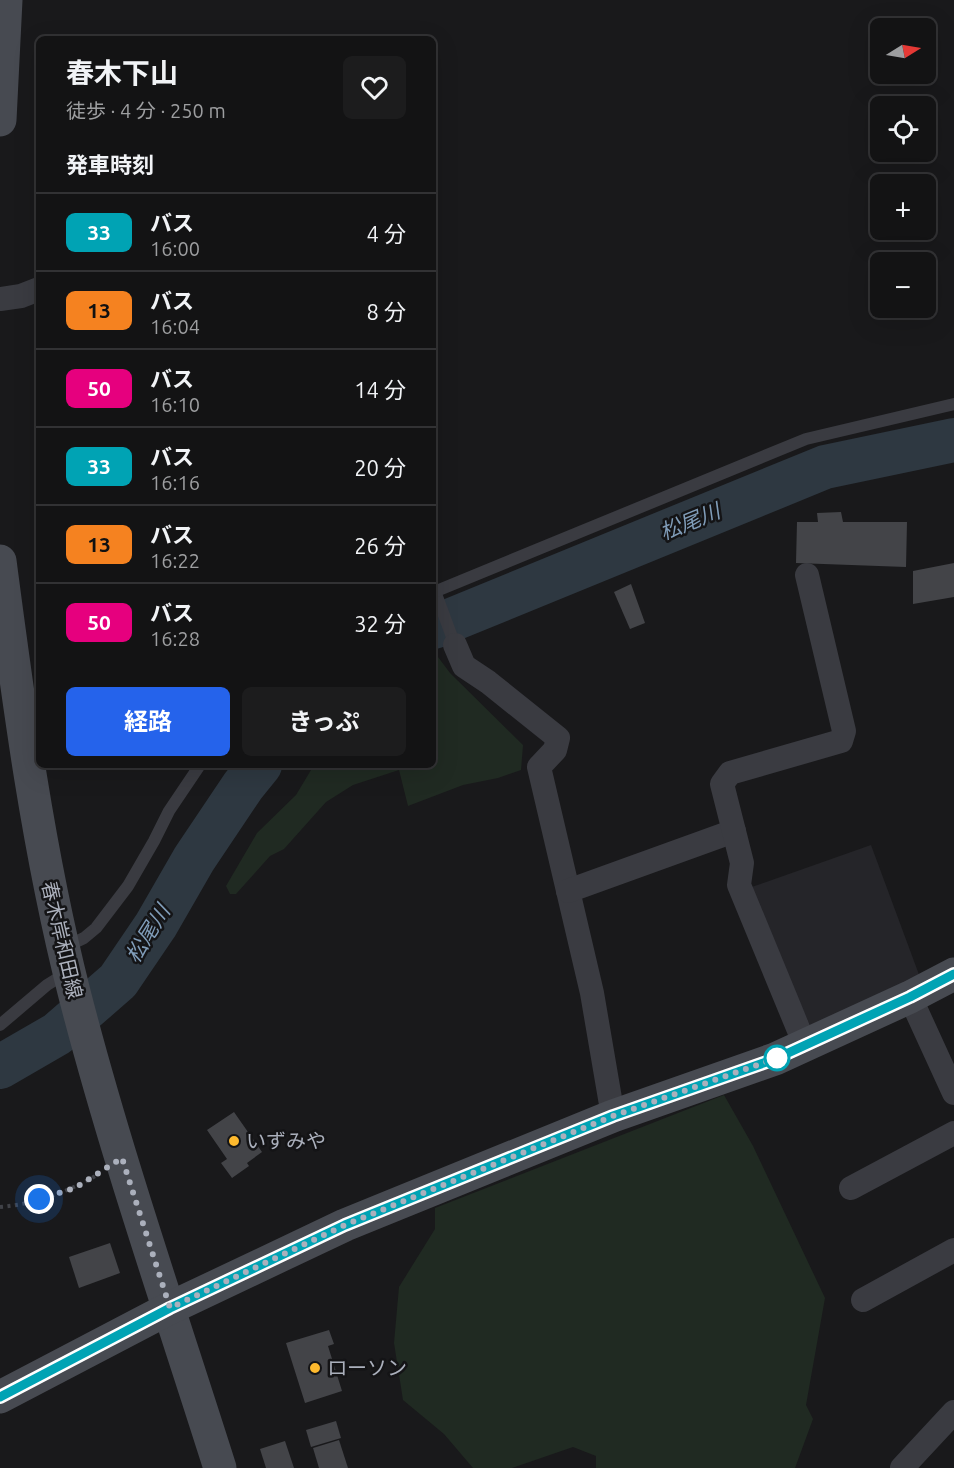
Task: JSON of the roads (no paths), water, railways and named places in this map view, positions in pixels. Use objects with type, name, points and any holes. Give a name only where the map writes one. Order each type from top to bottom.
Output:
[{"type":"main road","points":[[0,120],[6,0]]},
{"type":"main road","name":"春木岸和田線","points":[[0,561],[24,748],[45,867],[69,970],[117,1144],[220,1468]]},
{"type":"main road","points":[[0,1397],[170,1308],[345,1225],[613,1116],[775,1059],[910,997],[954,974]]},
{"type":"street","points":[[0,299],[21,296],[36,290]]},
{"type":"street","points":[[805,1045],[739,885],[742,863],[722,784],[730,773],[841,741],[844,731],[807,575]]},
{"type":"street","points":[[455,645],[464,666],[488,682],[558,738],[555,750],[539,767],[592,993],[613,1116]]},
{"type":"street","points":[[568,891],[734,831]]},
{"type":"street","points":[[910,997],[954,1093]]},
{"type":"street","points":[[851,1188],[954,1133]]},
{"type":"street","points":[[863,1300],[954,1250]]},
{"type":"street","points":[[902,1468],[954,1412]]},
{"type":"lane","points":[[436,594],[806,439],[954,404]]},
{"type":"lane","points":[[436,597],[455,645]]},
{"type":"lane","points":[[0,1024],[69,970],[84,938],[96,928],[128,886],[169,811],[198,768]]},
{"type":"waterway","name":"松尾川","points":[[436,626],[825,467],[954,440]]},
{"type":"waterway","name":"松尾川","points":[[0,1067],[57,1034],[118,981],[156,925],[194,859],[258,768]]},
{"type":"place","name":"いずみや","points":[[234,1141]]},
{"type":"place","name":"ローソン","points":[[315,1368]]}]
